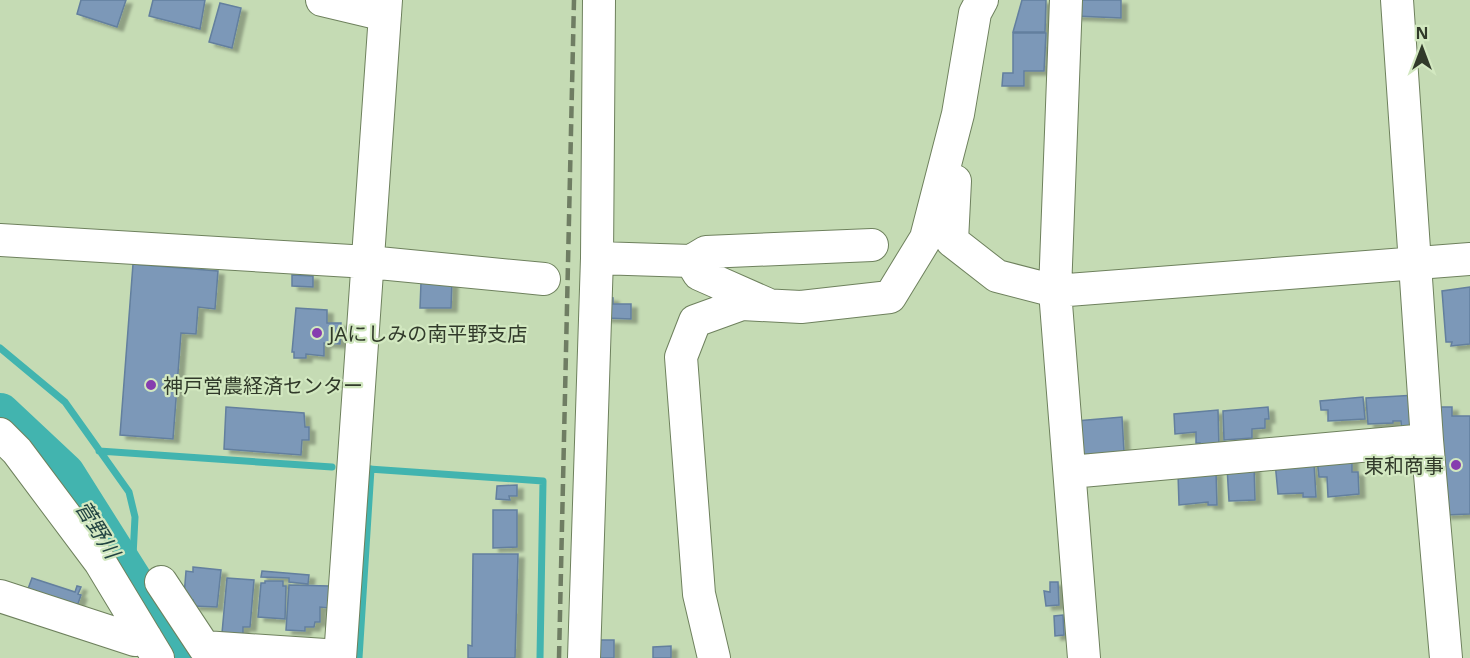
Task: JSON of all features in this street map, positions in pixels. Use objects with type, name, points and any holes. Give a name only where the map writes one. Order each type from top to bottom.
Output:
[{"type":"street","points":[[161,582],[207,653],[340,657],[385,7],[322,0]]},
{"type":"street","points":[[584,658],[597,258],[599,0]]},
{"type":"street","points":[[714,658],[699,594],[681,357],[695,321],[742,304],[801,307],[890,297],[926,238],[958,114],[975,13],[982,0]]},
{"type":"street","points":[[1066,0],[1055,291],[1084,658]]},
{"type":"street","points":[[1397,0],[1427,440],[1446,658]]},
{"type":"street","points":[[958,114],[952,241],[997,276],[1055,291],[1470,259]]},
{"type":"street","points":[[0,240],[368,262],[544,279]]},
{"type":"street","points":[[597,258],[691,261],[706,252],[872,245]]},
{"type":"street","points":[[691,261],[699,274],[770,305]]},
{"type":"street","points":[[0,434],[17,451],[100,562],[152,648]]},
{"type":"street","points":[[1070,472],[1427,440]]},
{"type":"street","points":[[0,596],[135,640],[152,648]]},
{"type":"building","points":[[81,0],[126,0],[117,27],[77,14]]},
{"type":"building","points":[[153,0],[205,0],[200,29],[149,16]]},
{"type":"building","points":[[1022,0],[1046,0],[1045,32],[1013,32]]},
{"type":"building","points":[[1075,0],[1121,0],[1121,18],[1075,16]]},
{"type":"building","points":[[220,3],[241,8],[232,48],[209,42]]},
{"type":"building","points":[[1013,33],[1046,33],[1044,71],[1024,71],[1024,86],[1002,86],[1003,73],[1013,73]]},
{"type":"building","name":"神戸営農経済センター","points":[[133,264],[218,271],[215,309],[198,307],[196,334],[181,333],[173,439],[120,435]]},
{"type":"building","points":[[292,275],[313,276],[313,287],[292,286]]},
{"type":"building","points":[[452,281],[451,308],[420,308],[421,282]]},
{"type":"building","points":[[1470,287],[1470,344],[1451,346],[1452,342],[1446,342],[1442,291]]},
{"type":"building","points":[[605,297],[613,298],[613,304],[631,304],[631,319],[605,318]]},
{"type":"building","name":"JAにしみの南平野支店","points":[[296,308],[327,310],[327,323],[341,323],[340,344],[324,343],[324,356],[306,354],[306,358],[294,358],[294,352],[292,352]]},
{"type":"building","points":[[1416,395],[1418,433],[1402,433],[1401,421],[1368,424],[1366,398]]},
{"type":"building","points":[[1363,397],[1365,419],[1328,421],[1328,410],[1321,410],[1320,401]]},
{"type":"building","points":[[226,407],[304,413],[305,427],[309,427],[309,440],[302,440],[301,455],[224,449]]},
{"type":"building","points":[[1268,407],[1269,419],[1265,419],[1265,428],[1252,429],[1252,438],[1224,440],[1223,411]]},
{"type":"building","name":"東和商事","points":[[1438,407],[1452,407],[1452,416],[1470,416],[1470,514],[1445,515]]},
{"type":"building","points":[[1218,410],[1219,447],[1200,447],[1200,443],[1196,443],[1196,432],[1175,434],[1174,414]]},
{"type":"building","points":[[1122,417],[1124,452],[1080,455],[1076,421]]},
{"type":"building","points":[[1352,456],[1352,472],[1358,472],[1359,494],[1328,497],[1327,477],[1319,477],[1317,459]]},
{"type":"building","points":[[1275,462],[1314,463],[1316,497],[1303,497],[1303,493],[1278,494]]},
{"type":"building","points":[[1254,465],[1255,500],[1229,501],[1227,467]]},
{"type":"building","points":[[1216,471],[1217,505],[1208,505],[1208,502],[1179,505],[1178,474]]},
{"type":"building","points":[[517,485],[517,496],[509,496],[510,500],[496,499],[497,486]]},
{"type":"building","points":[[493,510],[517,510],[517,547],[493,548]]},
{"type":"building","points":[[473,554],[518,554],[515,658],[468,658],[468,645],[472,646]]},
{"type":"building","points":[[193,567],[221,570],[217,607],[193,606],[193,600],[187,600],[184,596],[186,571],[193,572]]},
{"type":"building","points":[[262,571],[309,575],[308,584],[289,582],[289,578],[261,577]]},
{"type":"building","points":[[32,578],[75,592],[77,586],[81,587],[78,594],[81,595],[74,615],[25,597]]},
{"type":"building","points":[[227,578],[254,580],[250,627],[243,627],[243,635],[222,633]]},
{"type":"building","points":[[283,581],[283,586],[286,586],[285,619],[258,617],[261,583]]},
{"type":"building","points":[[1050,582],[1058,582],[1059,605],[1046,606],[1044,591],[1050,592]]},
{"type":"building","points":[[289,585],[329,586],[329,608],[320,607],[320,622],[315,622],[314,627],[305,627],[305,631],[286,630]]},
{"type":"building","points":[[1063,615],[1064,635],[1055,636],[1054,616]]},
{"type":"building","points":[[595,640],[614,640],[614,658],[594,658]]},
{"type":"building","points":[[671,646],[671,658],[653,658],[653,647]]},
{"type":"waterway","points":[[0,348],[65,402],[129,492],[135,517],[133,556],[126,571]]},
{"type":"waterway","name":"菅野川","points":[[0,414],[64,474],[146,604],[177,658]]},
{"type":"waterway","points":[[99,451],[332,467]]},
{"type":"waterway","points":[[369,469],[543,481],[540,658]]},
{"type":"waterway","points":[[359,658],[371,469]]},
{"type":"railway","points":[[559,658],[574,0]]},
{"type":"place","name":"JAにしみの南平野支店","points":[[317,333]]},
{"type":"place","name":"神戸営農経済センター","points":[[151,385]]},
{"type":"place","name":"東和商事","points":[[1456,465]]}]
